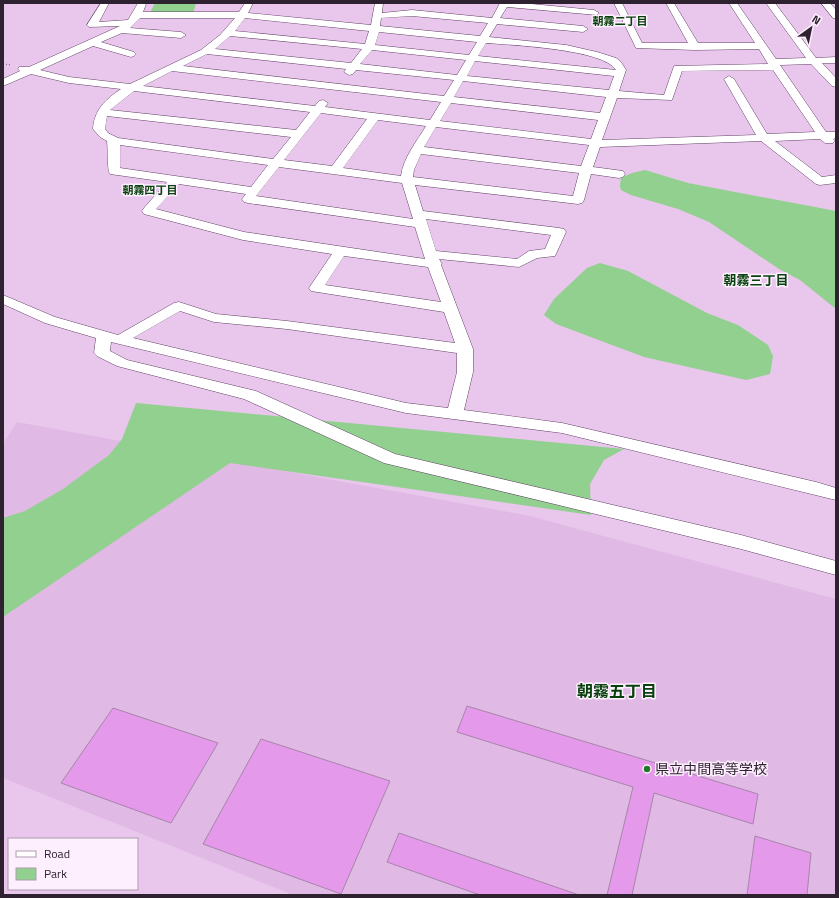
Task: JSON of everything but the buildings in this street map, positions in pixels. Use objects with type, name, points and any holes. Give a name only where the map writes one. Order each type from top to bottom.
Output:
[{"type":"street","points":[[105,3],[92,25],[132,23]]},
{"type":"street","points":[[3,83],[27,70],[93,43],[120,30],[132,23],[138,15],[142,3]]},
{"type":"street","points":[[174,44],[196,15],[199,3]]},
{"type":"street","points":[[250,3],[244,15],[228,33],[205,51],[130,88],[103,112],[99,121],[99,129],[104,135],[113,138],[115,155],[114,171],[254,191]]},
{"type":"street","points":[[176,180],[148,211],[243,236],[340,252],[432,259],[519,263],[534,254],[550,253],[559,232],[419,219],[248,199],[298,134],[369,47],[376,28],[376,16],[379,3]]},
{"type":"street","points":[[566,48],[590,23],[594,13],[588,3]]},
{"type":"street","points":[[618,3],[639,46],[762,46]]},
{"type":"street","points":[[670,3],[695,46]]},
{"type":"street","points":[[733,3],[822,135],[836,145]]},
{"type":"street","points":[[770,3],[813,60],[836,84]]},
{"type":"street","points":[[825,3],[836,16]]},
{"type":"street","points":[[455,415],[465,372],[465,349],[449,308],[419,219],[407,180],[408,170],[417,150],[461,78],[483,38],[505,4],[594,13]]},
{"type":"street","points":[[376,16],[412,13],[583,29]]},
{"type":"street","points":[[113,141],[407,180],[578,200],[586,170],[621,70],[620,66],[614,60],[598,54],[566,48],[483,38],[244,15],[138,15]]},
{"type":"street","points":[[120,30],[181,35]]},
{"type":"street","points":[[228,33],[619,74]]},
{"type":"street","points":[[93,43],[131,54]]},
{"type":"street","points":[[205,51],[612,94],[668,98],[678,68],[836,60]]},
{"type":"street","points":[[172,68],[605,117]]},
{"type":"street","points":[[27,70],[69,80],[130,88],[434,122],[607,144],[836,135]]},
{"type":"street","points":[[729,79],[763,137],[820,181],[836,179]]},
{"type":"street","points":[[103,112],[298,134]]},
{"type":"street","points":[[335,170],[375,116]]},
{"type":"street","points":[[417,150],[619,174]]},
{"type":"street","points":[[340,252],[316,288],[449,308]]},
{"type":"street","points":[[3,299],[50,320],[112,338],[406,408],[562,428],[836,494]]},
{"type":"street","points":[[465,349],[287,325],[214,318],[179,306],[112,338],[102,353],[122,363],[250,395],[390,459],[726,538],[836,568]]},
{"type":"shaded area","points":[[17,422],[530,516],[836,599],[836,895],[293,895],[3,778],[3,444]]},
{"type":"green space","points":[[155,3],[196,3],[193,14],[150,13]]},
{"type":"green space","points":[[645,170],[688,183],[836,211],[836,309],[800,280],[779,269],[709,222],[678,209],[631,195],[621,190],[621,178],[632,173]]},
{"type":"green space","points":[[600,263],[628,271],[707,313],[738,325],[768,345],[773,356],[770,374],[746,380],[644,357],[556,324],[544,315],[554,299],[587,268]]},
{"type":"green space","points":[[136,403],[624,449],[604,460],[590,484],[591,515],[230,463],[3,617],[3,518],[25,511],[63,489],[109,455],[122,439]]},
{"type":"place","name":"県立中間高等学校","points":[[647,769]]},
{"type":"district","name":"朝霧二丁目","points":[[620,21]]},
{"type":"district","name":"朝霧四丁目","points":[[150,190]]},
{"type":"district","name":"朝霧三丁目","points":[[756,280]]},
{"type":"district","name":"朝霧五丁目","points":[[617,691]]}]
